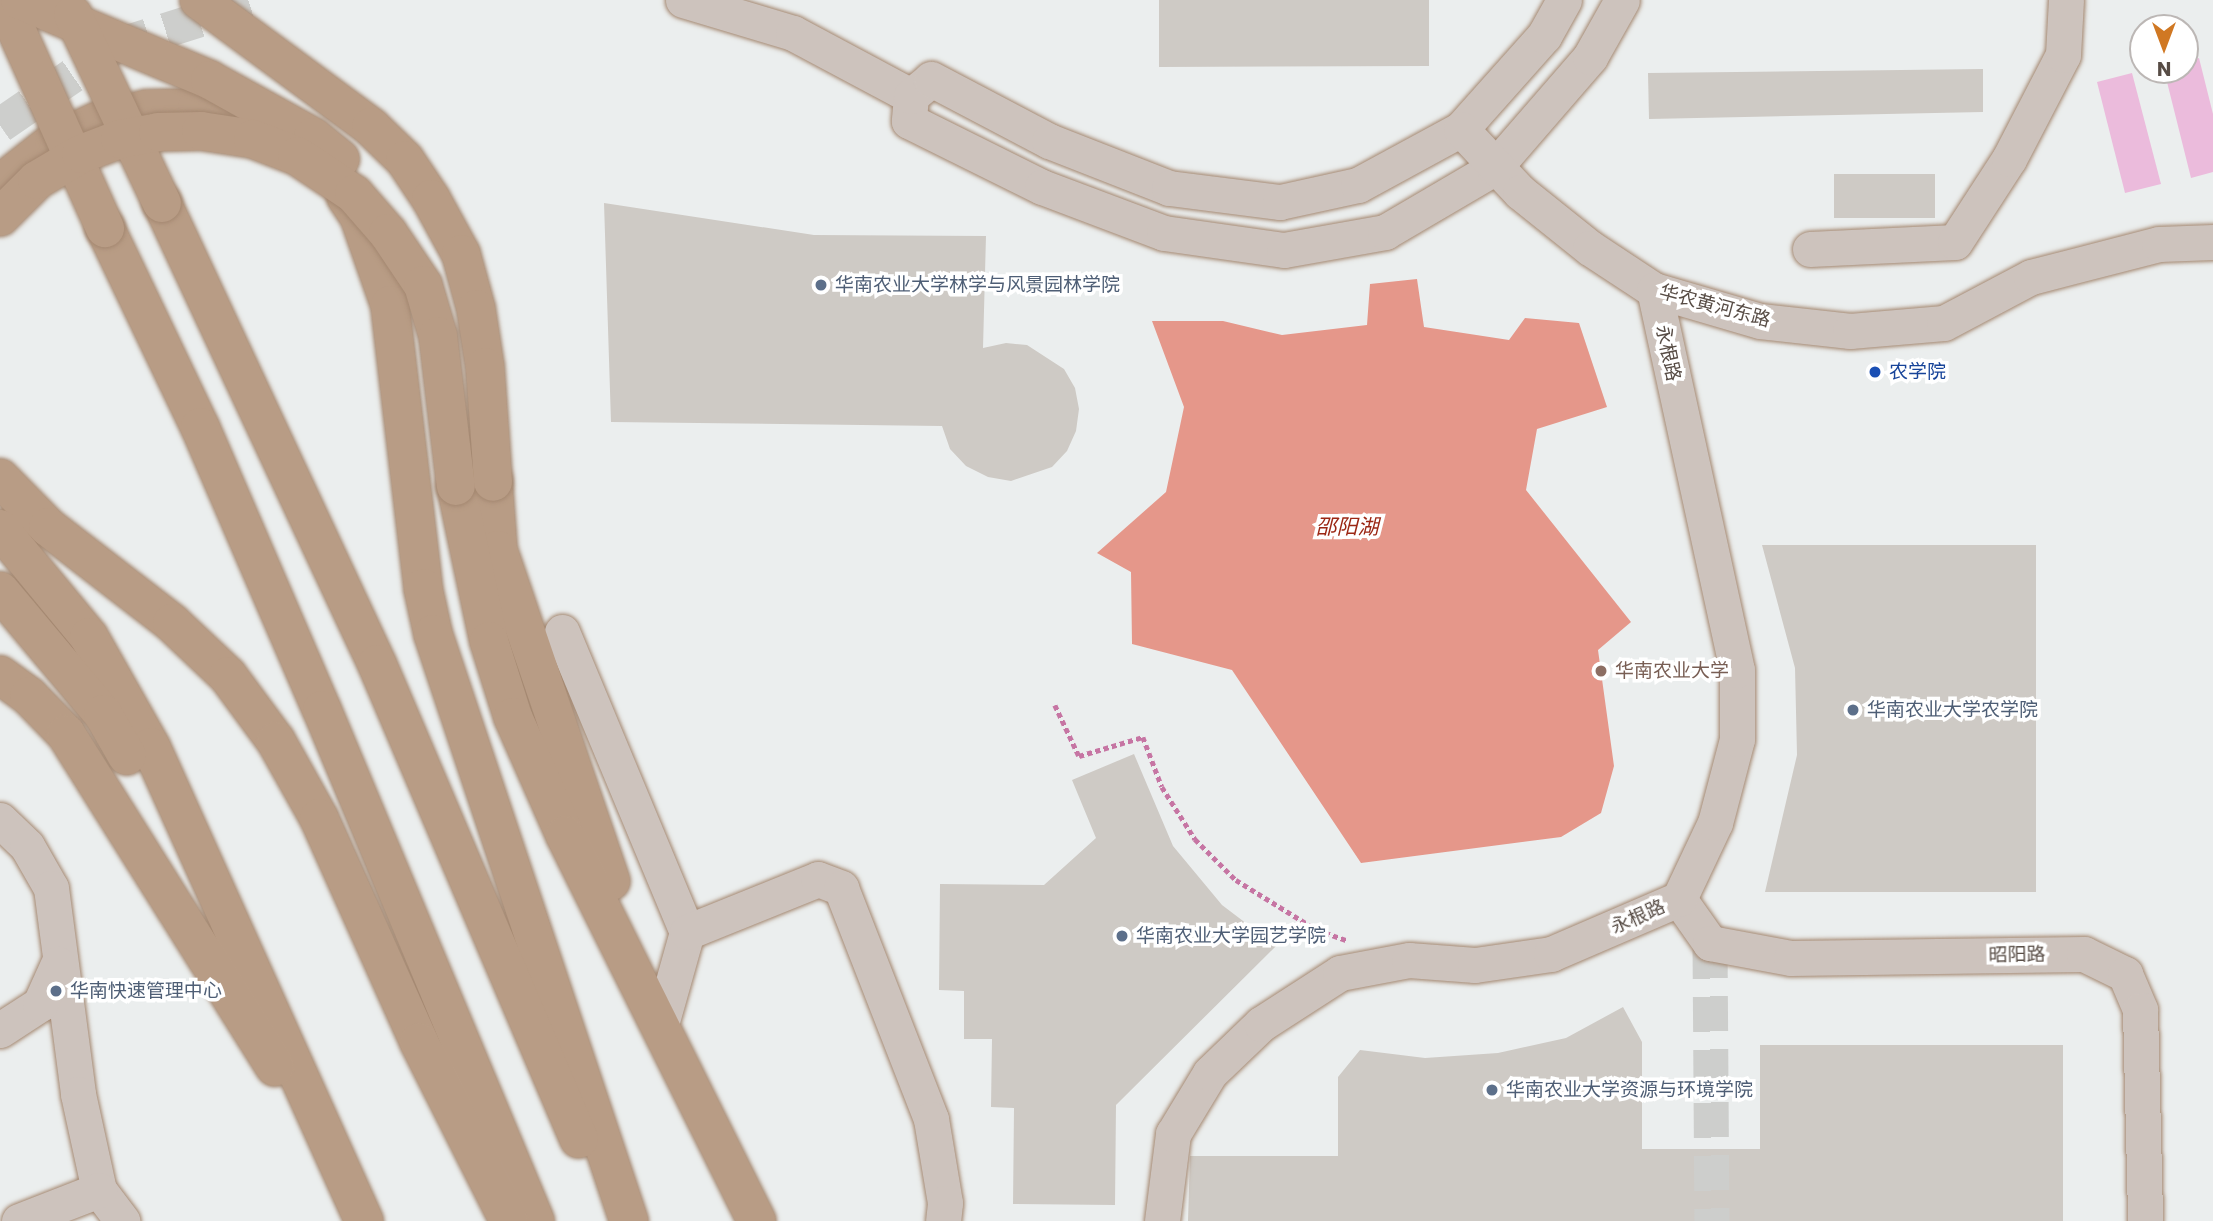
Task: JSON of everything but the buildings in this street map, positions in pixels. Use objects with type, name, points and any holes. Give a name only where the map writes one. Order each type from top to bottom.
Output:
[{"type":"highway","points":[[3,0],[200,427],[535,1221]]},
{"type":"highway","points":[[20,0],[211,80],[313,136],[346,163],[399,234],[423,285],[438,335],[456,486],[476,591],[513,717],[660,1028],[757,1221]]},
{"type":"highway","points":[[66,0],[377,664],[615,1221]]},
{"type":"highway","points":[[199,0],[371,127],[405,160],[431,199],[461,254],[476,309],[485,367],[498,550],[660,1028],[741,1221]]},
{"type":"highway","points":[[0,184],[54,141],[98,121],[147,109],[197,108],[250,121],[296,144],[329,174],[359,216],[378,261],[398,350],[423,588],[433,634],[629,1221]]},
{"type":"highway","points":[[0,217],[37,180],[82,154],[120,139],[201,131],[253,139],[297,156],[354,194],[388,233],[423,285]]},
{"type":"highway","points":[[0,478],[48,527],[172,622],[228,676],[276,741],[319,818],[419,1042],[509,1221]]},
{"type":"highway","points":[[0,529],[89,638],[121,691],[358,1213]]},
{"type":"highway","points":[[0,591],[103,714],[149,796],[358,1213]]},
{"type":"highway","points":[[0,675],[29,696],[66,734],[358,1213]]},
{"type":"street","points":[[683,0],[793,33],[1049,141],[1169,188],[1280,202],[1358,185],[1461,129],[1544,36],[1564,0]]},
{"type":"street","points":[[921,88],[909,121],[1042,187],[1164,233],[1284,250],[1385,232],[1494,168],[1590,57],[1622,0]]},
{"type":"street","points":[[1810,249],[1955,242],[2009,159],[2063,55],[2066,0]]},
{"type":"street","name":"华农黄河东路","points":[[1461,129],[1494,168],[1590,248],[1654,290],[1760,321],[1850,331],[1944,323],[2031,276],[2159,244],[2213,242]]},
{"type":"street","name":"永根路","points":[[1162,1221],[1173,1134],[1210,1073],[1261,1024],[1340,973],[1409,960],[1475,965],[1551,954],[1679,898],[1715,823],[1737,739],[1737,670],[1654,290]]},
{"type":"street","points":[[562,632],[687,932],[660,1028]]},
{"type":"street","points":[[0,820],[27,846],[51,888],[58,964],[78,1094],[99,1189],[122,1221]]},
{"type":"street","points":[[687,932],[818,879],[841,888],[930,1119],[945,1203],[943,1221]]},
{"type":"street","name":"昭阳路","points":[[1679,898],[1710,943],[1791,958],[2084,954],[2125,974],[2140,1010],[2145,1221]]},
{"type":"street","points":[[0,1030],[40,1004],[58,964]]},
{"type":"street","points":[[19,1221],[99,1189]]},
{"type":"path","points":[[1055,705],[1080,756],[1143,737],[1162,787],[1195,839],[1236,880],[1317,930],[1356,943]]},
{"type":"shaded area","points":[[2199,58],[2213,114],[2213,172],[2191,178],[2168,84],[2199,84]]},
{"type":"shaded area","points":[[2129,74],[2129,84],[2135,84],[2161,184],[2125,193],[2097,82]]},
{"type":"water","name":"邵阳湖","points":[[1417,279],[1424,327],[1509,340],[1525,318],[1579,323],[1607,407],[1537,429],[1526,490],[1631,622],[1598,650],[1614,766],[1601,813],[1561,837],[1361,863],[1232,670],[1132,644],[1131,572],[1097,553],[1166,492],[1184,407],[1152,321],[1223,321],[1282,335],[1367,325],[1370,284]]},
{"type":"tunnel","points":[[0,125],[115,46],[260,0]]},
{"type":"tunnel","points":[[1710,943],[1712,1221]]},
{"type":"place","name":"华南农业大学林学与风景园林学院","points":[[821,285]]},
{"type":"place","name":"农学院","points":[[1875,372]]},
{"type":"place","name":"华南农业大学","points":[[1601,671]]},
{"type":"place","name":"华南农业大学农学院","points":[[1853,710]]},
{"type":"place","name":"华南农业大学园艺学院","points":[[1122,936]]},
{"type":"place","name":"华南快速管理中心","points":[[56,991]]},
{"type":"place","name":"华南农业大学资源与环境学院","points":[[1492,1090]]}]
